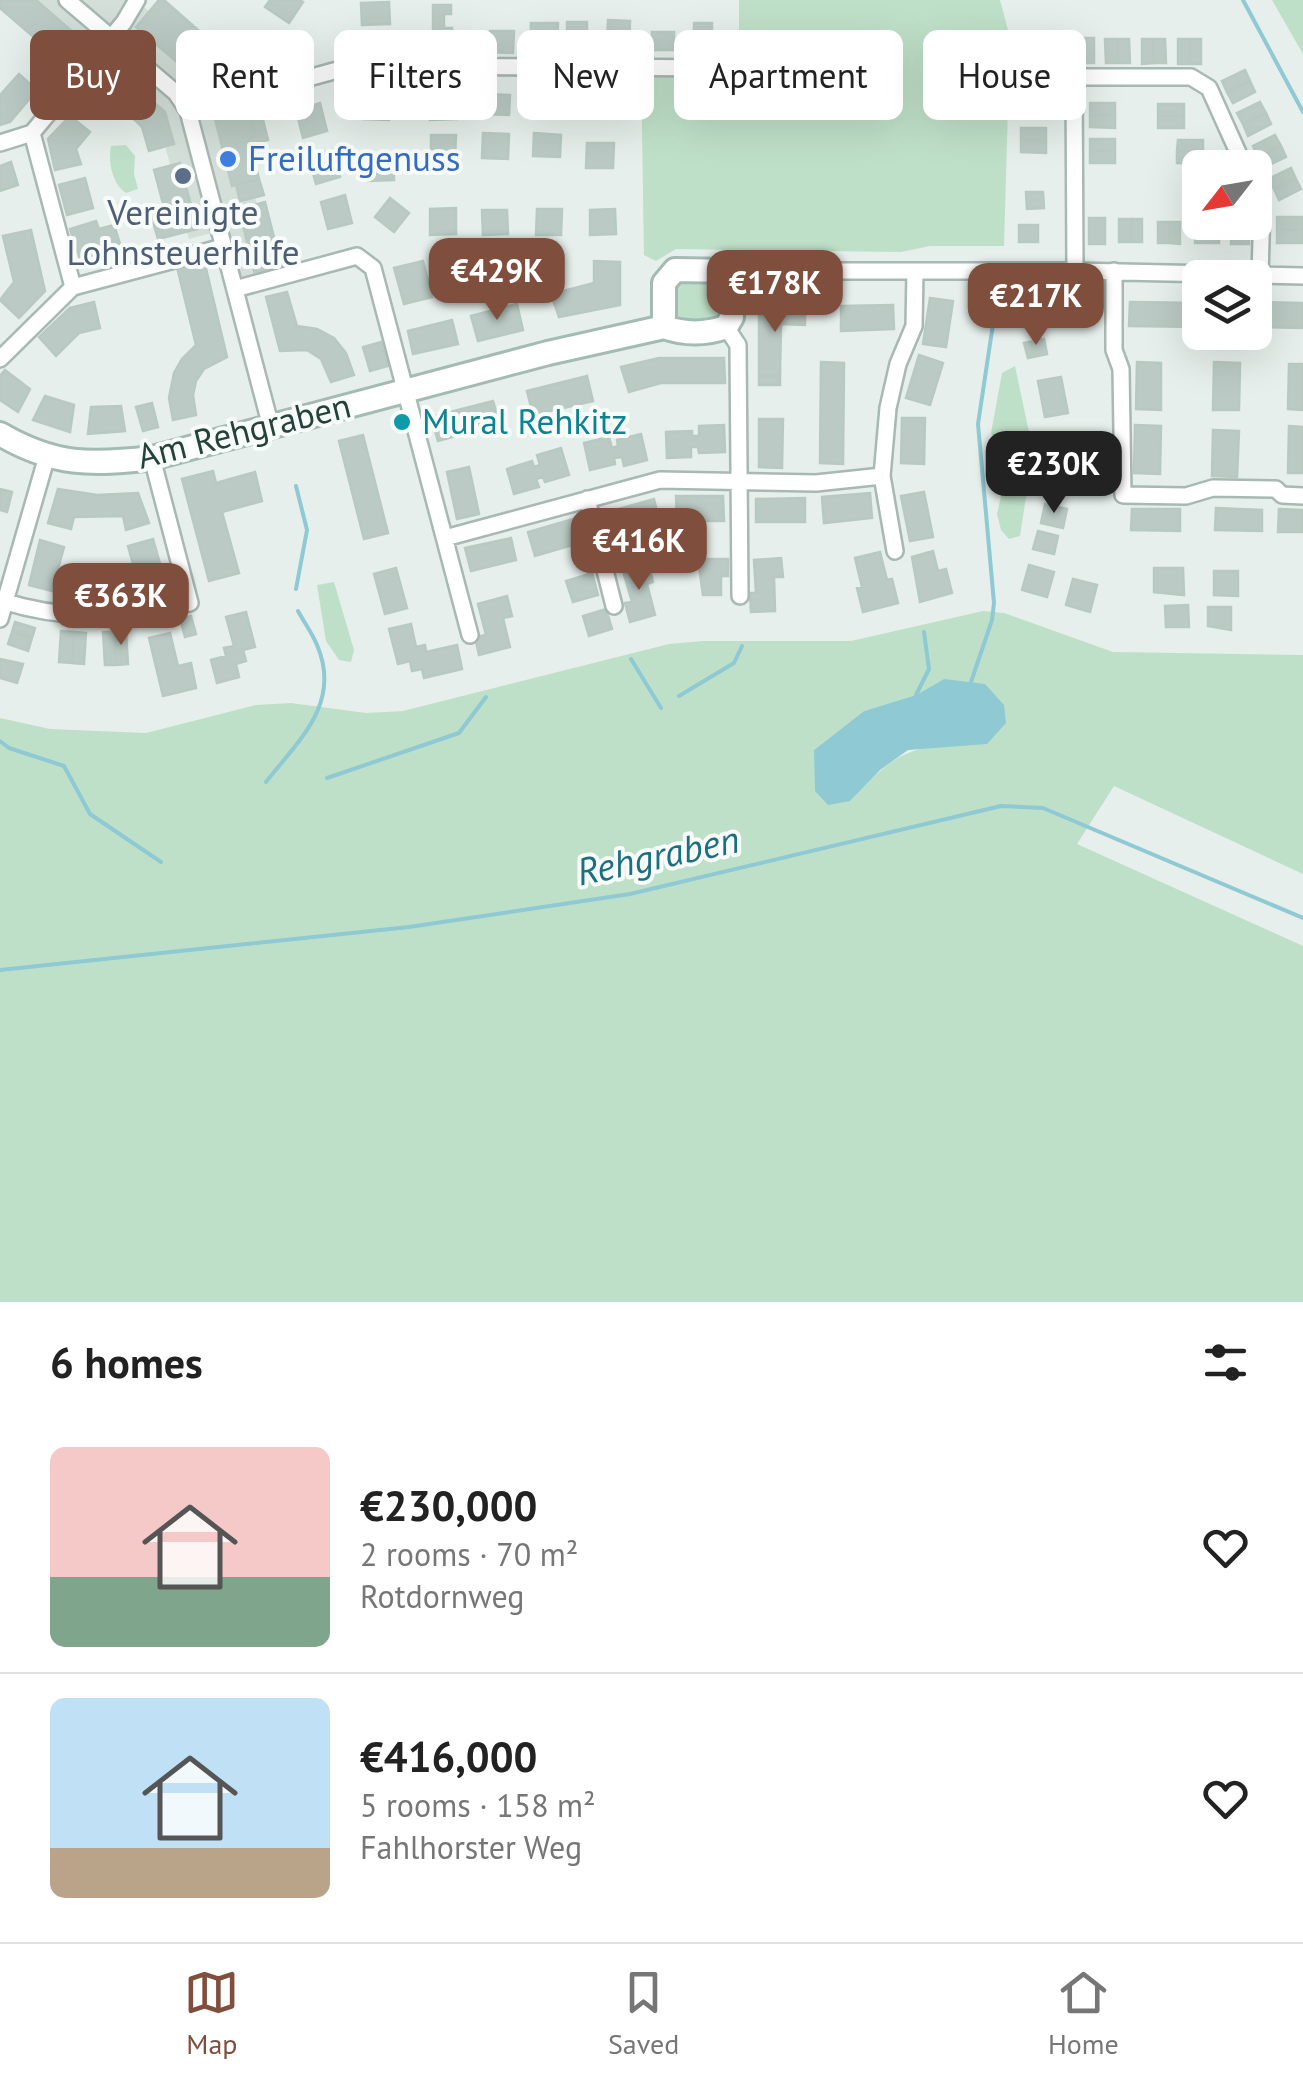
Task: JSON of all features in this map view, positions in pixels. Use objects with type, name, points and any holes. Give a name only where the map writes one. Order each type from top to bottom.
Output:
[{"type":"street","points":[[67,0],[103,30]]},
{"type":"street","points":[[117,30],[137,0]]},
{"type":"street","points":[[314,77],[352,66],[674,68]]},
{"type":"street","points":[[156,76],[176,94]]},
{"type":"street","points":[[1086,77],[1202,80],[1238,150]]},
{"type":"street","points":[[0,143],[32,133],[43,120]]},
{"type":"street","points":[[190,120],[271,427]]},
{"type":"street","points":[[1074,120],[1075,271]]},
{"type":"street","points":[[32,133],[73,287]]},
{"type":"street","points":[[0,359],[73,287],[223,247]]},
{"type":"street","points":[[235,289],[357,256],[373,268],[470,635]]},
{"type":"street","points":[[664,326],[664,283],[676,270],[1182,273]]},
{"type":"street","points":[[732,270],[732,317],[726,327],[738,346],[740,596]]},
{"type":"street","points":[[895,551],[882,476],[888,408],[898,364],[914,326],[915,271]]},
{"type":"street","points":[[1114,272],[1114,350],[1120,369],[1123,495],[1186,496],[1199,490],[1229,488],[1276,489],[1282,496],[1303,496]]},
{"type":"street","points":[[1272,277],[1303,276]]},
{"type":"street","name":"Am Rehgraben","points":[[0,434],[47,456],[97,464],[152,458],[664,326],[676,331],[711,332],[726,327]]},
{"type":"street","points":[[0,619],[2,601],[47,456]]},
{"type":"street","points":[[2,601],[58,613],[111,616],[190,603],[152,458]]},
{"type":"street","points":[[445,538],[660,480],[816,483],[882,476]]},
{"type":"street","points":[[587,498],[614,606]]},
{"type":"shaded area","points":[[2,0],[136,0],[176,35],[176,120],[234,120],[275,271],[241,280],[227,229],[189,239],[164,141],[140,120],[156,120],[156,30],[36,30]]},
{"type":"green space","points":[[739,0],[1000,0],[1008,30],[923,30],[923,120],[1008,120],[1004,246],[930,246],[901,252],[676,249],[656,261],[644,255],[642,120],[654,120],[654,68],[674,68],[674,120],[903,120],[903,30],[739,30]]},
{"type":"green space","points":[[1272,0],[1303,0],[1303,54]]},
{"type":"green space","points":[[126,145],[135,156],[138,189],[126,193],[114,178],[110,159],[111,146]]},
{"type":"green space","points":[[675,279],[719,280],[722,313],[718,320],[677,322],[669,311]]},
{"type":"green space","points":[[1015,366],[1033,451],[1020,536],[1009,539],[1001,530],[997,514],[1007,469],[991,433],[1002,373]]},
{"type":"green space","points":[[334,582],[354,650],[351,662],[339,660],[326,641],[317,585]]},
{"type":"green space","points":[[983,611],[1004,613],[1113,652],[1303,655],[1303,874],[1114,786],[1077,844],[1303,946],[1303,1302],[0,1302],[0,718],[50,729],[146,733],[256,705],[291,703],[366,713],[403,711],[669,644],[851,641]],"holes":[[[944,679],[935,746],[897,758],[850,801],[816,769],[814,750],[864,711],[916,695]]]},
{"type":"water","points":[[944,679],[985,684],[1004,705],[1006,723],[987,744],[908,750],[880,770],[850,801],[828,805],[815,791],[814,750],[864,711],[916,695]]},
{"type":"building","points":[[0,0],[36,0],[70,30],[30,30],[30,34],[0,8]]},
{"type":"building","points":[[159,0],[164,0],[198,30],[176,30],[176,61],[156,44],[156,30],[136,27]]},
{"type":"building","points":[[270,0],[303,2],[289,23],[265,7]]},
{"type":"building","points":[[389,2],[390,24],[362,25],[361,3]]},
{"type":"building","points":[[433,5],[451,5],[451,14],[444,14],[444,28],[452,30],[433,30]]},
{"type":"building","points":[[608,20],[630,21],[630,30],[608,30]]},
{"type":"building","points":[[567,22],[587,22],[587,30],[567,30]]},
{"type":"building","points":[[531,23],[558,23],[558,30],[531,30]]},
{"type":"building","points":[[694,23],[712,23],[712,30],[694,30]]},
{"type":"building","points":[[497,31],[514,31],[513,53],[497,52]]},
{"type":"building","points":[[654,32],[674,32],[674,50],[654,50]]},
{"type":"building","points":[[1086,38],[1094,38],[1094,63],[1086,63]]},
{"type":"building","points":[[1105,39],[1118,39],[1118,63],[1106,63]]},
{"type":"building","points":[[1118,39],[1129,39],[1130,63],[1118,63]]},
{"type":"building","points":[[1142,39],[1153,39],[1154,63],[1142,64]]},
{"type":"building","points":[[1153,39],[1165,39],[1166,63],[1154,63]]},
{"type":"building","points":[[1178,39],[1190,39],[1190,64],[1178,64]]},
{"type":"building","points":[[1190,39],[1201,39],[1201,64],[1190,64]]},
{"type":"building","points":[[1245,70],[1250,81],[1227,92],[1222,81]]},
{"type":"building","points":[[19,74],[30,84],[30,98],[10,122],[0,125],[0,95]]},
{"type":"building","points":[[1250,81],[1255,92],[1233,103],[1227,92]]},
{"type":"building","points":[[497,94],[510,95],[509,115],[497,115]]},
{"type":"building","points":[[1260,102],[1266,113],[1243,124],[1237,113]]},
{"type":"building","points":[[320,103],[327,131],[303,138],[298,120],[314,120],[314,105]]},
{"type":"building","points":[[1090,103],[1115,103],[1115,115],[1090,115]]},
{"type":"building","points":[[156,104],[165,112],[174,144],[149,151],[142,127],[136,121],[156,120]]},
{"type":"building","points":[[1158,104],[1184,104],[1184,116],[1158,116]]},
{"type":"building","points":[[1266,113],[1271,124],[1248,136],[1243,124]]},
{"type":"building","points":[[1090,115],[1115,115],[1115,128],[1090,127]]},
{"type":"building","points":[[1158,116],[1184,116],[1184,128],[1158,128]]},
{"type":"building","points":[[66,120],[75,120],[90,132],[76,149],[81,164],[55,170],[48,139]]},
{"type":"building","points":[[215,120],[251,120],[255,136],[249,138],[259,179],[232,186]]},
{"type":"building","points":[[250,120],[263,120],[268,140],[251,145],[249,138],[255,136]]},
{"type":"building","points":[[1021,128],[1046,128],[1046,140],[1021,140]]},
{"type":"building","points":[[483,133],[509,134],[508,159],[482,158]]},
{"type":"building","points":[[534,133],[561,135],[560,157],[533,156]]},
{"type":"building","points":[[431,135],[456,135],[455,159],[431,158]]},
{"type":"building","points":[[1275,135],[1281,146],[1272,150],[1255,150],[1253,146]]},
{"type":"building","points":[[1090,139],[1115,139],[1115,151],[1090,151]]},
{"type":"building","points":[[1021,140],[1046,140],[1046,153],[1021,152]]},
{"type":"building","points":[[1178,140],[1203,140],[1203,150],[1177,152]]},
{"type":"building","points":[[587,143],[614,143],[613,168],[586,168]]},
{"type":"building","points":[[1281,146],[1286,157],[1272,164],[1272,150]]},
{"type":"building","points":[[332,150],[340,177],[316,184],[308,156]]},
{"type":"building","points":[[1090,151],[1115,151],[1115,163],[1090,163]]},
{"type":"building","points":[[393,155],[394,180],[368,181],[368,156]]},
{"type":"building","points":[[11,162],[18,185],[0,191],[0,166]]},
{"type":"building","points":[[180,163],[197,229],[158,239],[151,215],[165,211],[154,170]]},
{"type":"building","points":[[1291,168],[1296,179],[1274,189],[1272,177]]},
{"type":"building","points":[[85,178],[93,208],[67,215],[59,185]]},
{"type":"building","points":[[259,179],[264,195],[240,201],[236,185]]},
{"type":"building","points":[[1296,179],[1301,189],[1279,200],[1274,189]]},
{"type":"building","points":[[1026,192],[1043,192],[1044,208],[1027,209]]},
{"type":"building","points":[[345,195],[352,223],[328,229],[321,202]]},
{"type":"building","points":[[390,198],[409,213],[394,232],[375,217]]},
{"type":"building","points":[[265,202],[275,241],[283,240],[290,266],[255,275],[239,209]]},
{"type":"building","points":[[456,208],[456,234],[430,235],[430,209]]},
{"type":"building","points":[[537,209],[562,209],[561,235],[536,235]]},
{"type":"building","points":[[615,209],[616,234],[590,235],[590,210]]},
{"type":"building","points":[[482,210],[507,210],[508,234],[483,235]]},
{"type":"building","points":[[1277,217],[1303,217],[1303,230],[1277,230]]},
{"type":"building","points":[[1089,218],[1105,218],[1105,244],[1089,244]]},
{"type":"building","points":[[1119,219],[1131,219],[1131,242],[1119,242]]},
{"type":"building","points":[[1131,219],[1142,219],[1142,242],[1131,242]]},
{"type":"building","points":[[96,221],[99,229],[114,225],[121,247],[80,259],[70,229]]},
{"type":"building","points":[[1158,222],[1169,222],[1169,243],[1158,243]]},
{"type":"building","points":[[1169,222],[1180,222],[1180,244],[1169,243]]},
{"type":"building","points":[[1019,225],[1038,225],[1038,242],[1019,242]]},
{"type":"building","points":[[31,230],[45,291],[19,318],[0,300],[14,282],[3,236]]},
{"type":"building","points":[[1277,230],[1303,230],[1303,243],[1277,243]]},
{"type":"building","points":[[1231,240],[1249,240],[1249,244],[1231,244]]},
{"type":"building","points":[[490,258],[497,283],[468,291],[460,267]]},
{"type":"building","points":[[204,260],[227,357],[204,369],[196,381],[196,415],[173,420],[169,398],[174,373],[196,345],[177,267]]},
{"type":"building","points":[[423,261],[432,297],[404,304],[394,268]]},
{"type":"building","points":[[594,261],[620,262],[620,305],[559,317],[551,294],[594,283]]},
{"type":"building","points":[[287,292],[297,326],[317,329],[334,338],[346,353],[354,375],[331,382],[321,359],[307,350],[280,351],[266,297]]},
{"type":"building","points":[[930,298],[953,301],[946,347],[923,344]]},
{"type":"building","points":[[1075,301],[1095,302],[1095,322],[1074,321]]},
{"type":"building","points":[[94,302],[100,328],[79,333],[56,356],[39,337],[70,308]]},
{"type":"building","points":[[1130,302],[1182,303],[1182,327],[1129,326]]},
{"type":"building","points":[[1272,302],[1303,303],[1303,328],[1272,327]]},
{"type":"building","points":[[517,304],[523,330],[478,341],[471,316]]},
{"type":"building","points":[[1020,304],[1040,305],[1039,323],[1018,321]]},
{"type":"building","points":[[759,305],[805,306],[805,325],[781,324],[780,376],[759,376]]},
{"type":"building","points":[[893,305],[894,329],[841,331],[841,306]]},
{"type":"building","points":[[452,320],[458,344],[413,354],[408,331]]},
{"type":"building","points":[[1044,339],[1047,354],[1028,358],[1024,343]]},
{"type":"building","points":[[381,342],[388,366],[370,371],[363,347]]},
{"type":"building","points":[[919,355],[943,363],[930,405],[906,398]]},
{"type":"building","points":[[659,358],[724,358],[725,383],[661,383],[629,392],[621,367]]},
{"type":"building","points":[[821,362],[844,363],[843,464],[820,463]]},
{"type":"building","points":[[1137,362],[1161,363],[1161,410],[1136,409]]},
{"type":"building","points":[[1214,362],[1240,363],[1239,410],[1213,410]]},
{"type":"building","points":[[1289,364],[1303,364],[1303,410],[1288,409]]},
{"type":"building","points":[[5,370],[30,389],[18,412],[0,400],[0,376]]},
{"type":"building","points":[[587,376],[593,401],[533,415],[527,391]]},
{"type":"building","points":[[759,376],[780,376],[780,385],[759,385]]},
{"type":"building","points":[[1061,377],[1068,413],[1045,417],[1038,381]]},
{"type":"building","points":[[45,396],[74,405],[70,432],[33,420]]},
{"type":"building","points":[[493,401],[500,424],[438,441],[431,417]]},
{"type":"building","points":[[152,403],[158,427],[143,431],[136,407]]},
{"type":"building","points":[[121,406],[125,431],[88,434],[91,407]]},
{"type":"building","points":[[902,418],[925,418],[924,464],[901,463]]},
{"type":"building","points":[[759,419],[783,419],[782,468],[759,467]]},
{"type":"building","points":[[724,425],[725,452],[699,453],[698,447],[691,447],[691,457],[667,458],[666,432],[692,431],[692,436],[699,436],[699,426]]},
{"type":"building","points":[[1135,425],[1161,426],[1160,474],[1134,473]]},
{"type":"building","points":[[1289,426],[1303,427],[1303,473],[1288,473]]},
{"type":"building","points":[[1213,430],[1239,431],[1237,477],[1212,476]]},
{"type":"building","points":[[641,434],[647,460],[624,466],[622,457],[614,458],[615,464],[590,470],[584,443],[609,437],[612,448],[618,446],[617,440]]},
{"type":"building","points":[[1050,434],[1076,436],[1074,473],[1047,471]]},
{"type":"building","points":[[363,435],[388,533],[364,539],[339,441]]},
{"type":"building","points":[[561,448],[569,475],[545,482],[543,477],[536,479],[539,487],[514,494],[507,469],[532,461],[534,467],[540,465],[537,455]]},
{"type":"building","points":[[469,467],[479,514],[457,519],[447,472]]},
{"type":"building","points":[[213,471],[216,483],[255,472],[262,501],[222,512],[239,573],[209,581],[182,479]]},
{"type":"building","points":[[0,489],[12,492],[7,512],[0,510]]},
{"type":"building","points":[[58,489],[97,495],[138,493],[149,523],[126,530],[123,516],[74,517],[71,529],[48,523]]},
{"type":"building","points":[[924,492],[933,537],[910,541],[901,496]]},
{"type":"building","points":[[870,493],[872,518],[824,523],[822,497]]},
{"type":"building","points":[[676,496],[723,496],[724,521],[677,521]]},
{"type":"building","points":[[805,498],[805,522],[756,522],[756,499]]},
{"type":"building","points":[[654,499],[660,524],[614,536],[608,512]]},
{"type":"building","points":[[1045,504],[1067,509],[1063,528],[1041,523]]},
{"type":"building","points":[[1216,508],[1262,510],[1262,531],[1215,530]]},
{"type":"building","points":[[1132,509],[1180,509],[1180,531],[1131,530]]},
{"type":"building","points":[[1279,509],[1303,510],[1303,532],[1278,532]]},
{"type":"building","points":[[573,519],[580,543],[535,556],[528,532]]},
{"type":"building","points":[[1038,531],[1058,536],[1054,554],[1033,549]]},
{"type":"building","points":[[511,538],[516,560],[471,571],[465,548]]},
{"type":"building","points":[[153,539],[166,585],[141,592],[128,546]]},
{"type":"building","points":[[40,540],[64,547],[52,591],[29,585]]},
{"type":"building","points":[[933,551],[938,571],[946,569],[952,593],[920,602],[912,557]]},
{"type":"building","points":[[880,552],[898,603],[863,612],[855,558]]},
{"type":"building","points":[[781,558],[783,577],[774,577],[775,611],[751,612],[750,593],[756,593],[754,560]]},
{"type":"building","points":[[698,559],[728,559],[728,576],[721,576],[721,595],[703,595]]},
{"type":"building","points":[[648,564],[653,582],[647,584],[655,615],[630,622],[625,603],[632,602],[623,571]]},
{"type":"building","points":[[1029,565],[1054,572],[1047,597],[1022,590]]},
{"type":"building","points":[[396,568],[407,608],[385,614],[374,574]]},
{"type":"building","points":[[1154,568],[1183,568],[1184,595],[1154,592]]},
{"type":"building","points":[[1214,571],[1238,571],[1238,596],[1214,595]]},
{"type":"building","points":[[592,573],[598,595],[573,602],[566,581]]},
{"type":"building","points":[[1073,579],[1097,585],[1090,612],[1066,605]]},
{"type":"building","points":[[507,596],[512,616],[503,618],[510,647],[479,655],[475,637],[486,635],[478,604]]},
{"type":"building","points":[[1188,605],[1189,627],[1166,627],[1165,606]]},
{"type":"building","points":[[1208,607],[1231,607],[1231,630],[1208,626]]},
{"type":"building","points":[[606,609],[612,629],[589,636],[583,616]]},
{"type":"building","points":[[246,612],[255,647],[243,650],[246,661],[236,664],[239,677],[217,683],[211,660],[226,656],[224,648],[234,646],[226,617]]},
{"type":"building","points":[[191,616],[196,634],[185,637],[180,619]]},
{"type":"building","points":[[15,622],[35,628],[32,638],[12,632]]},
{"type":"building","points":[[411,624],[416,647],[425,645],[426,652],[457,645],[462,669],[424,678],[422,669],[412,671],[410,661],[398,664],[389,629]]},
{"type":"building","points":[[61,631],[74,632],[72,663],[59,662]]},
{"type":"building","points":[[126,631],[128,664],[116,665],[114,632]]},
{"type":"building","points":[[12,632],[32,638],[28,651],[8,644]]},
{"type":"building","points":[[74,632],[86,633],[84,664],[72,663]]},
{"type":"building","points":[[103,632],[114,632],[116,665],[105,665]]},
{"type":"building","points":[[170,633],[178,666],[191,663],[196,688],[163,696],[149,638]]},
{"type":"building","points":[[0,659],[23,664],[17,683],[0,678]]},
{"type":"waterway","points":[[1243,0],[1303,112]]},
{"type":"waterway","points":[[971,682],[994,603],[978,424],[996,304]]},
{"type":"waterway","points":[[296,486],[307,530],[296,589]]},
{"type":"waterway","points":[[266,782],[303,735],[321,703],[323,666],[317,645],[298,611]]},
{"type":"waterway","points":[[916,695],[929,669],[924,632]]},
{"type":"waterway","points":[[679,696],[734,663],[742,646]]},
{"type":"waterway","points":[[631,659],[661,708]]},
{"type":"waterway","points":[[327,778],[459,733],[486,697]]},
{"type":"waterway","points":[[0,741],[9,748],[64,766],[90,814],[161,862]]},
{"type":"waterway","name":"Rehgraben","points":[[0,970],[409,927],[630,894],[1001,806],[1043,808],[1303,918]]},
{"type":"place","name":"Freiluftgenuss","points":[[228,159]]},
{"type":"place","name":"Vereinigte Lohnsteuerhilfe","points":[[183,176]]},
{"type":"place","name":"Mural Rehkitz","points":[[402,422]]}]
